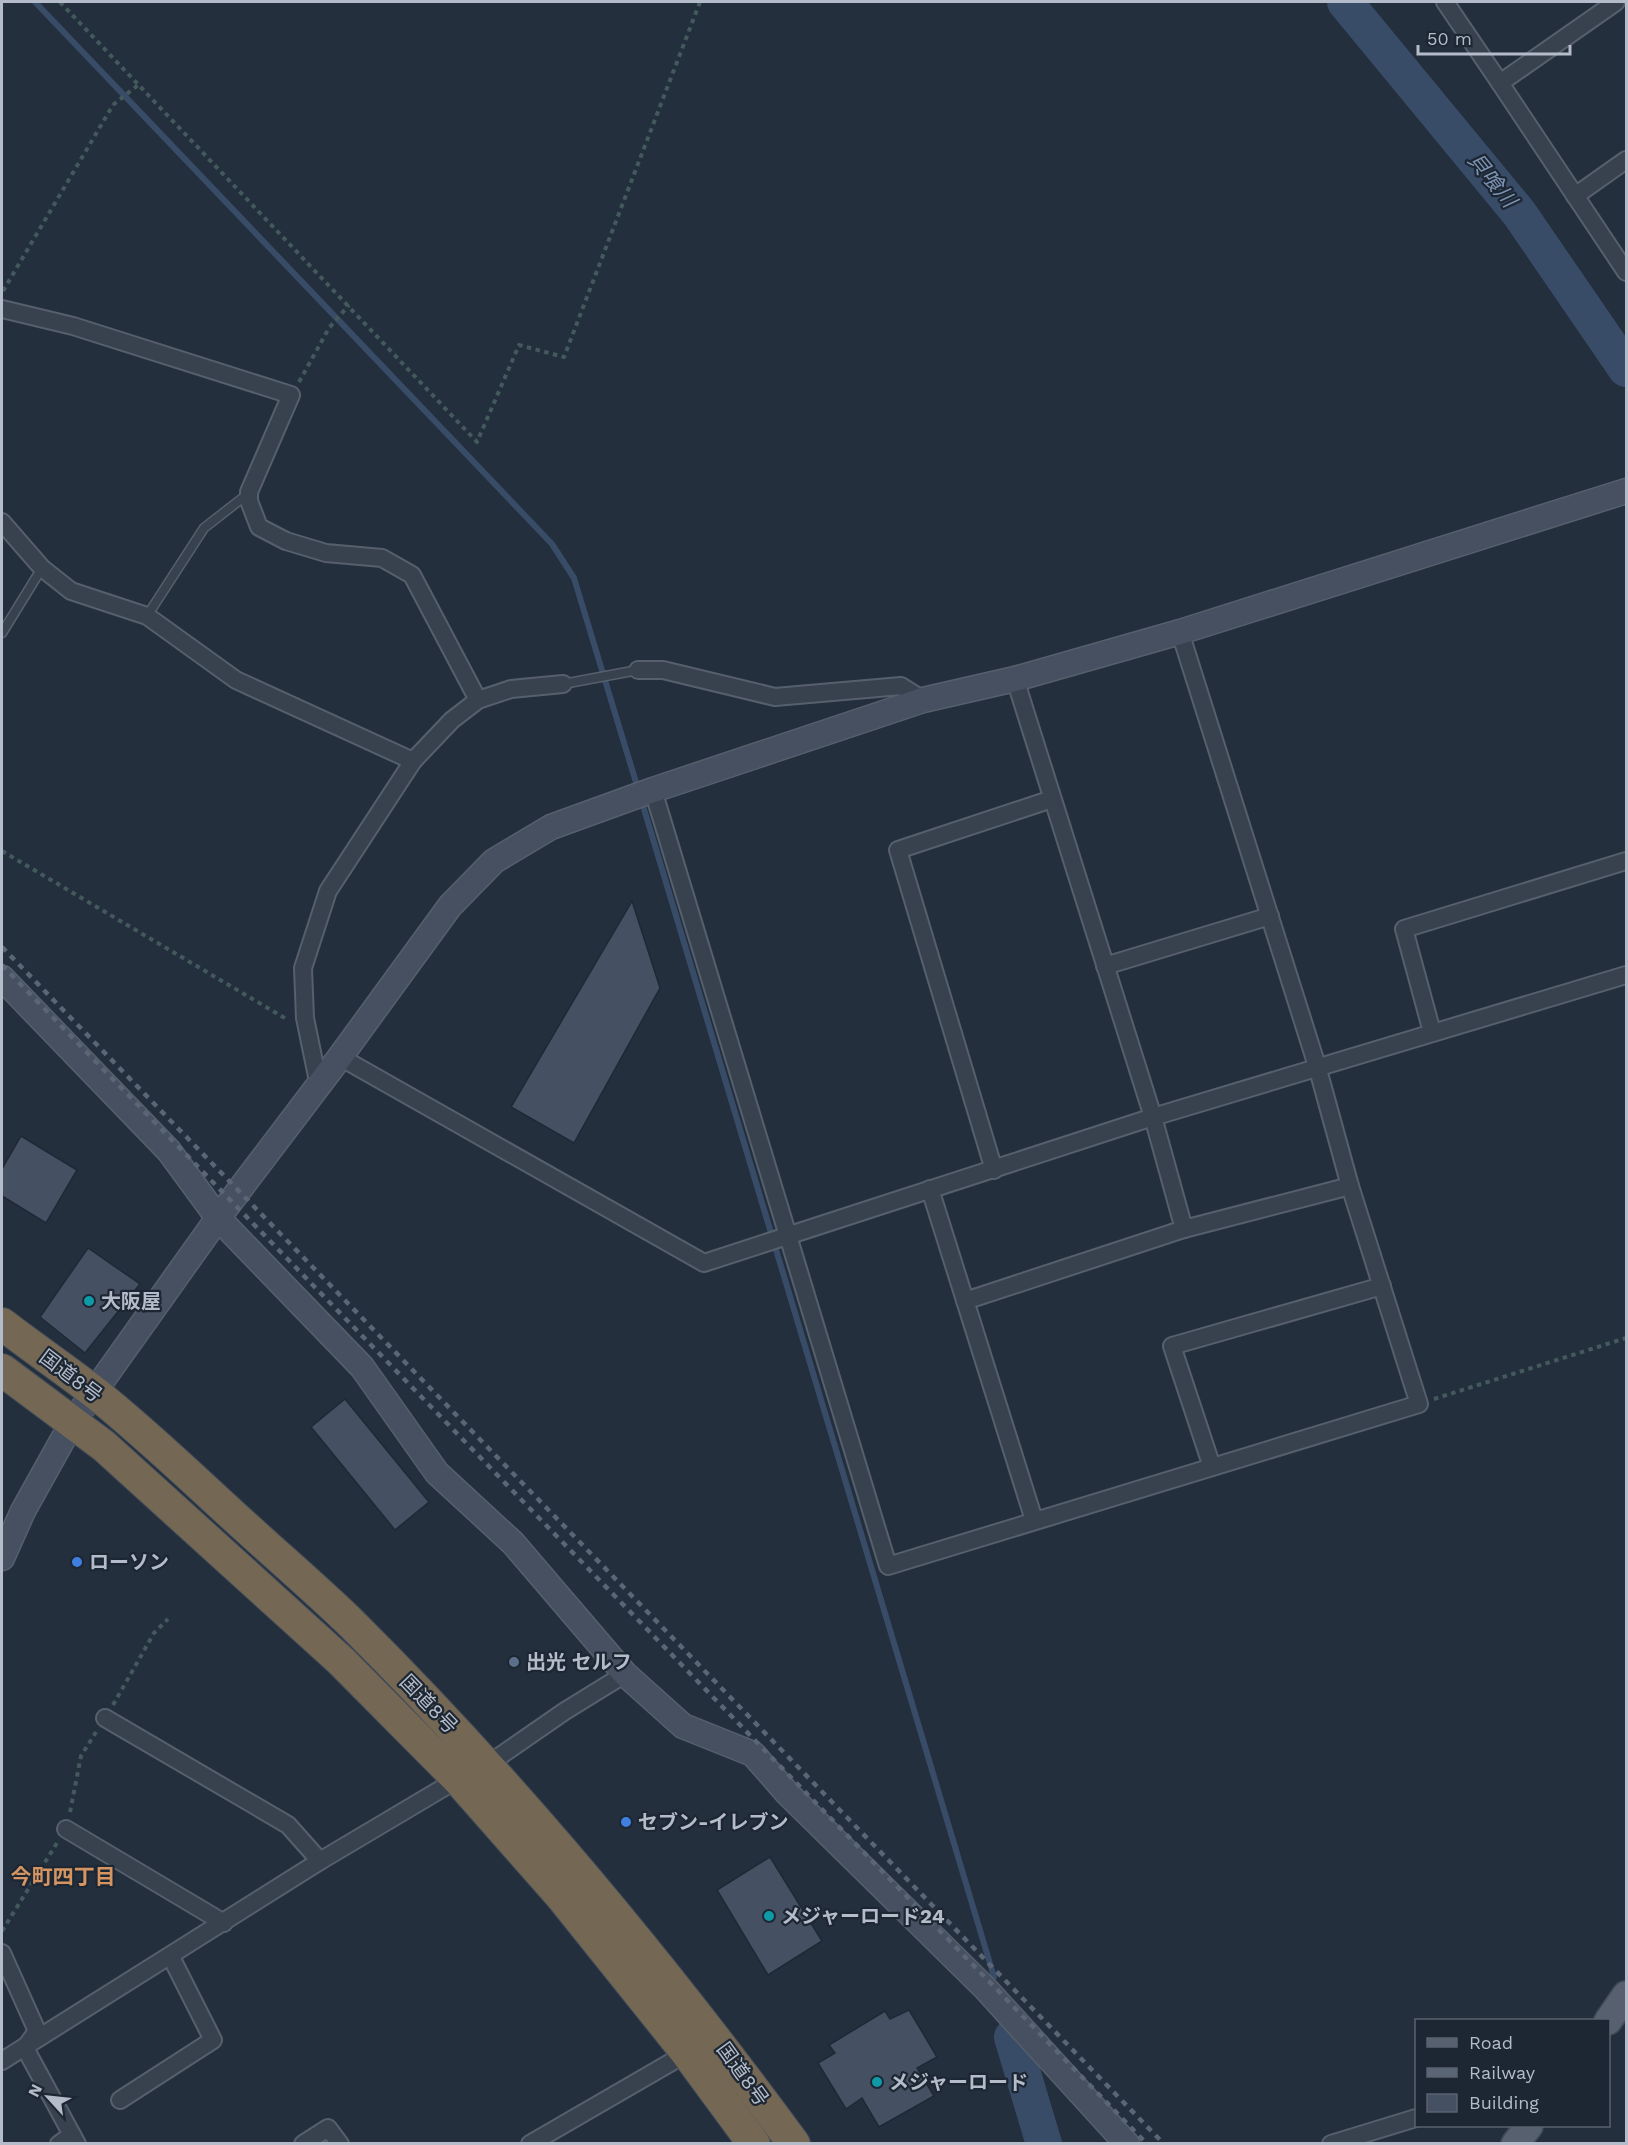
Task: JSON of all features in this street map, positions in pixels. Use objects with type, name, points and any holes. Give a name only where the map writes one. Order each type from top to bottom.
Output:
[{"type":"highway","name":"国道8号","points":[[2,1324],[95,1393],[349,1622],[487,1764],[621,1919],[715,2035],[794,2144]]},
{"type":"highway","name":"国道8号","points":[[2,1370],[104,1446],[341,1661],[458,1779],[562,1897],[687,2053],[754,2144]]},
{"type":"main road","points":[[1609,2019],[1626,1995]]},
{"type":"main road","points":[[1515,2144],[1528,2127]]},
{"type":"street","points":[[1445,2],[1626,272]]},
{"type":"street","points":[[1500,83],[1616,2]]},
{"type":"street","points":[[1575,196],[1626,160]]},
{"type":"street","points":[[2,309],[73,326],[291,395],[249,492],[249,501],[259,527],[277,536],[326,553],[382,558],[412,575],[478,700]]},
{"type":"street","points":[[2,1558],[23,1511],[72,1423],[218,1218],[319,1086],[450,906],[494,861],[551,827],[653,790],[923,700],[1015,679],[1180,632],[1626,490]]},
{"type":"street","points":[[2,522],[42,568],[71,591],[147,616],[236,680],[413,761]]},
{"type":"street","points":[[653,790],[790,1235],[888,1566],[1419,1404],[1350,1186],[1317,1066],[1180,632]]},
{"type":"street","points":[[638,670],[663,670],[775,697],[901,686],[923,700]]},
{"type":"street","points":[[1015,679],[1153,1117],[1184,1229]]},
{"type":"street","points":[[319,1086],[308,1031],[303,968],[328,891],[413,761],[452,720],[478,700],[511,689],[563,684]]},
{"type":"street","points":[[994,1170],[898,850],[1052,799]]},
{"type":"street","points":[[1432,1032],[1404,929],[1626,861]]},
{"type":"street","points":[[1105,966],[1270,916]]},
{"type":"street","points":[[340,1057],[704,1263],[1153,1117],[1626,975]]},
{"type":"street","points":[[2,978],[169,1151],[218,1218],[362,1367],[437,1473],[513,1543],[625,1674],[683,1726],[753,1754],[788,1794],[985,1988],[1126,2144]]},
{"type":"street","points":[[964,1301],[1184,1229],[1350,1186]]},
{"type":"street","points":[[930,1189],[1034,1520]]},
{"type":"street","points":[[1212,1467],[1172,1346],[1382,1286]]},
{"type":"street","points":[[487,1764],[625,1674]]},
{"type":"street","points":[[105,1718],[288,1825],[320,1862]]},
{"type":"street","points":[[2,2061],[320,1862],[458,1779]]},
{"type":"street","points":[[66,1829],[224,1923]]},
{"type":"street","points":[[2,1953],[37,2031],[25,2048]]},
{"type":"street","points":[[120,2100],[213,2040],[171,1957]]},
{"type":"street","points":[[25,2048],[69,2141]]},
{"type":"street","points":[[538,2142],[687,2053]]},
{"type":"street","points":[[1331,2144],[1415,2118]]},
{"type":"street","points":[[303,2144],[328,2128],[340,2144]]},
{"type":"lane","points":[[147,616],[204,528],[249,492]]},
{"type":"lane","points":[[2,633],[42,568]]},
{"type":"lane","points":[[563,684],[638,670]]},
{"type":"path","points":[[60,2],[136,86],[477,442],[519,345],[564,357],[700,2]]},
{"type":"path","points":[[2,294],[113,105],[136,86]]},
{"type":"path","points":[[291,395],[329,328],[348,307]]},
{"type":"path","points":[[2,851],[308,1031]]},
{"type":"path","points":[[1419,1404],[1626,1338]]},
{"type":"path","points":[[2,1931],[66,1829],[81,1756],[154,1633],[168,1619]]},
{"type":"building","points":[[632,901],[660,988],[574,1143],[511,1107]]},
{"type":"building","points":[[21,1136],[77,1170],[46,1223],[2,1196],[2,1169]]},
{"type":"building","name":"大阪屋","points":[[88,1248],[140,1284],[85,1353],[40,1317]]},
{"type":"building","points":[[345,1399],[429,1502],[395,1530],[311,1427]]},
{"type":"building","name":"メジャーロード24","points":[[770,1857],[822,1941],[768,1975],[717,1890]]},
{"type":"building","name":"メジャーロード","points":[[909,2010],[937,2057],[917,2068],[934,2096],[879,2127],[862,2098],[846,2109],[818,2063],[835,2053],[829,2045],[885,2011],[890,2019]]},
{"type":"waterway","points":[[35,2],[552,544],[574,578],[638,789]]},
{"type":"waterway","name":"貝喰川","points":[[1345,2],[1519,213],[1626,369]]},
{"type":"waterway","points":[[641,799],[994,1977]]},
{"type":"waterway","points":[[1012,2037],[1044,2144]]},
{"type":"railway","points":[[2,947],[1164,2144]]},
{"type":"railway","points":[[2,965],[1147,2144]]},
{"type":"place","name":"大阪屋","points":[[89,1301]]},
{"type":"place","name":"ローソン","points":[[77,1562]]},
{"type":"place","name":"出光 セルフ","points":[[514,1662]]},
{"type":"place","name":"セブン-イレブン","points":[[626,1822]]},
{"type":"place","name":"メジャーロード24","points":[[769,1916]]},
{"type":"place","name":"メジャーロード","points":[[877,2082]]},
{"type":"district","name":"今町四丁目","points":[[63,1877]]}]
